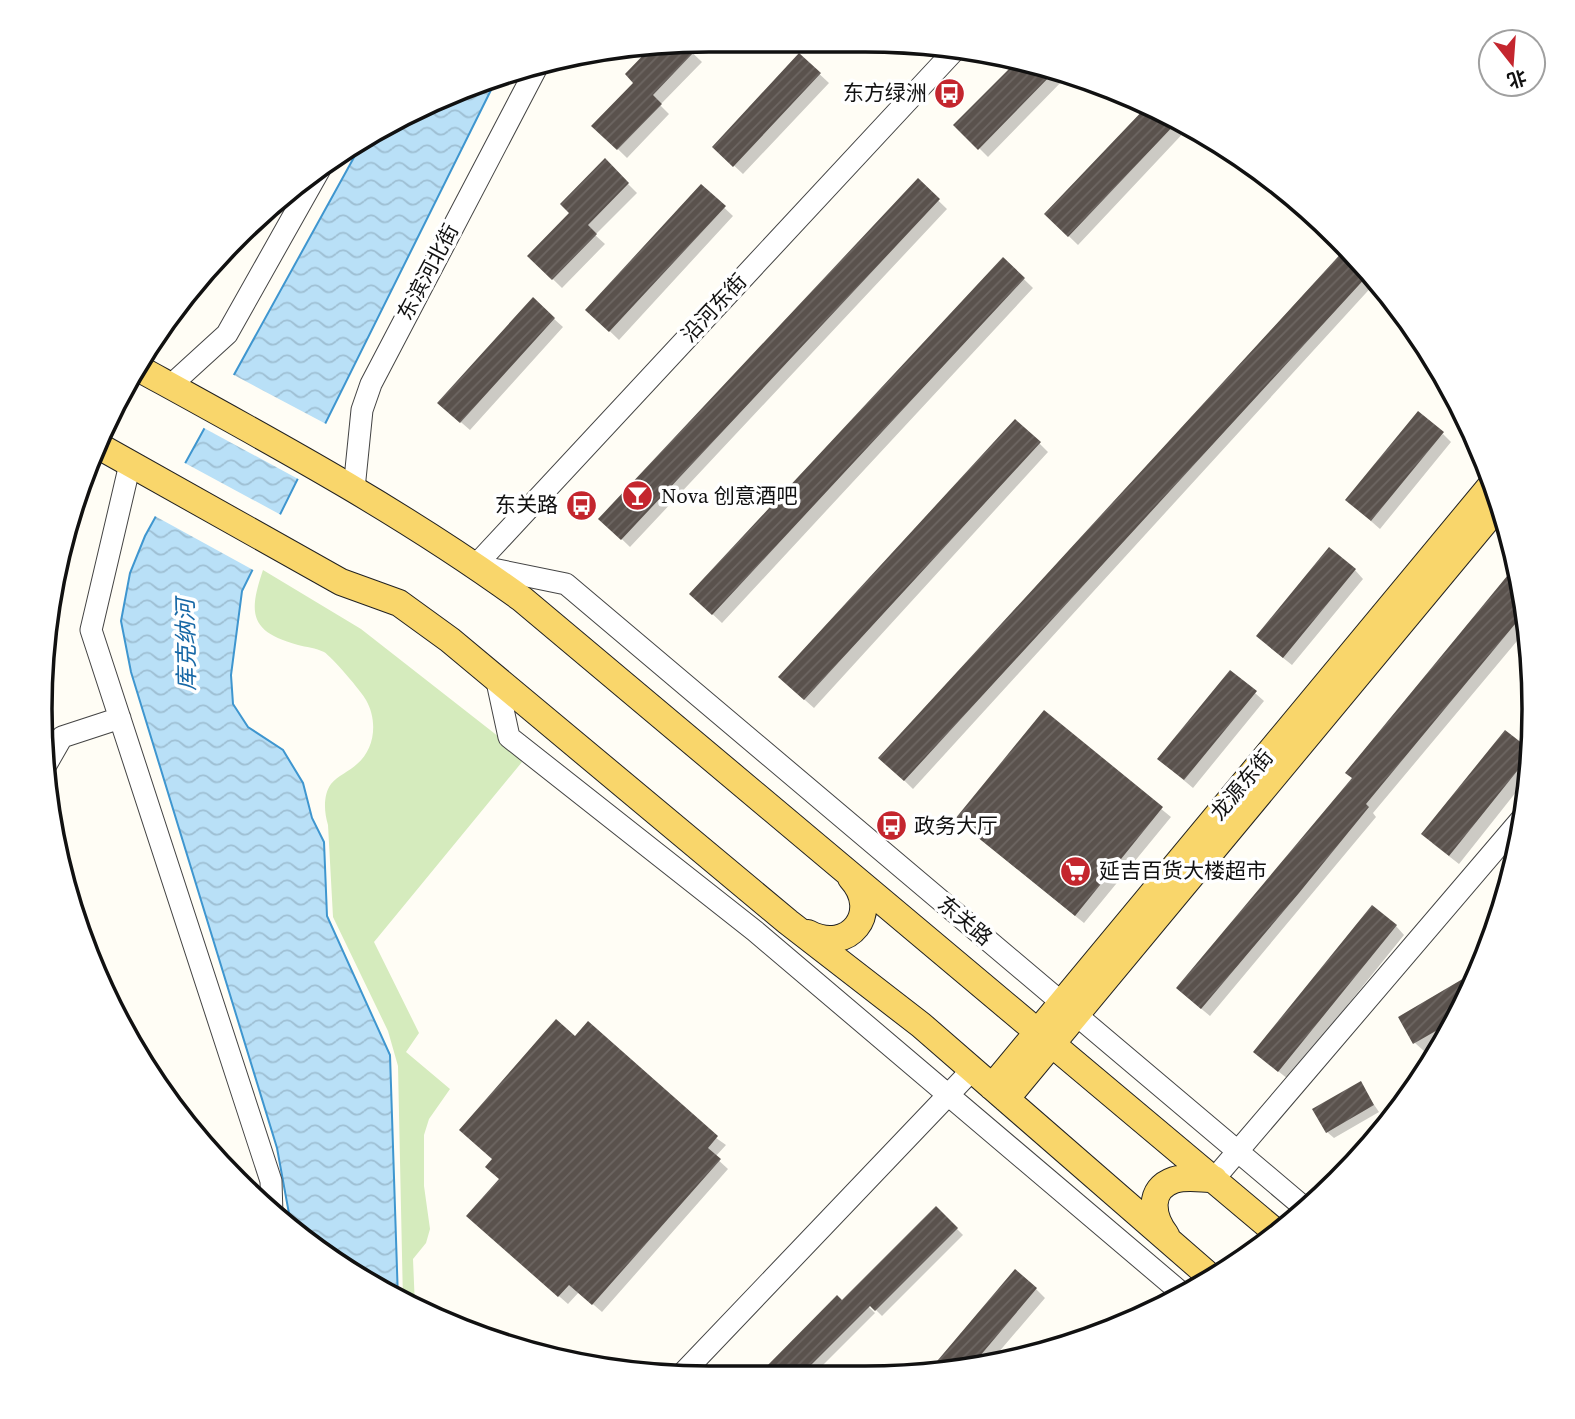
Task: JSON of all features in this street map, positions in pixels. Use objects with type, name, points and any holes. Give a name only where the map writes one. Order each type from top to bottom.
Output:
[{"type":"main road","name":"东关路","points":[[146,372],[349,486],[522,599],[1270,1227]]},
{"type":"main road","points":[[106,450],[341,582],[399,603],[496,677],[788,922],[921,1025],[1204,1272]]},
{"type":"main road","name":"龙源东街","points":[[999,1093],[1486,492]]},
{"type":"main road","name":"龙源东街","points":[[1069,1009],[1493,514]]},
{"type":"main road","points":[[788,922],[818,938],[840,939],[858,926],[864,906],[858,885],[845,871]]},
{"type":"main road","points":[[1182,1254],[1158,1225],[1153,1208],[1155,1200],[1165,1185],[1173,1181],[1214,1180]]},
{"type":"street","name":"沿河东街","points":[[475,566],[948,58]]},
{"type":"street","name":"东滨河北街","points":[[349,486],[362,410],[371,384],[532,77]]},
{"type":"street","points":[[179,390],[227,334],[308,189]]},
{"type":"street","points":[[130,464],[91,630],[271,1181],[272,1199]]},
{"type":"street","name":"东关路","points":[[475,566],[566,584],[1299,1203]]},
{"type":"street","points":[[496,677],[509,737],[755,931],[1176,1288]]},
{"type":"street","points":[[54,751],[62,737],[120,718]]},
{"type":"street","points":[[1214,1180],[1511,831]]},
{"type":"street","points":[[690,1366],[972,1070]]},
{"type":"green space","points":[[263,570],[361,629],[508,744],[522,762],[374,942],[419,1033],[406,1052],[450,1089],[429,1119],[424,1135],[424,1186],[430,1229],[426,1243],[413,1259],[415,1297],[403,1290],[398,1066],[388,1031],[333,917],[325,809],[325,798],[331,784],[357,764],[368,751],[373,734],[372,717],[363,696],[328,655],[282,640],[262,627],[255,610]]},
{"type":"water","name":"库克纳河","points":[[491,90],[242,591],[231,675],[233,704],[248,727],[283,750],[303,783],[312,818],[324,842],[327,916],[390,1055],[398,1287],[344,1256],[289,1214],[277,1148],[131,672],[121,621],[130,573],[145,536],[354,157],[419,120]]},
{"type":"pier","points":[[232,374],[328,425],[300,480],[202,427]]},
{"type":"pier","points":[[183,462],[283,516],[255,571],[153,515]]},
{"type":"building","points":[[693,53],[653,95],[662,104],[617,150],[591,126],[633,83],[625,74],[642,56]]},
{"type":"building","points":[[799,53],[821,73],[733,167],[712,147]]},
{"type":"building","points":[[1009,69],[1048,78],[978,150],[953,125]]},
{"type":"building","points":[[1140,113],[1171,128],[1068,237],[1044,214]]},
{"type":"building","points":[[605,158],[629,183],[588,225],[597,234],[552,280],[527,256],[569,213],[560,204]]},
{"type":"building","points":[[918,178],[940,199],[621,540],[598,519]]},
{"type":"building","points":[[701,184],[726,206],[609,332],[585,310]]},
{"type":"building","points":[[1340,255],[1363,281],[904,781],[878,758]]},
{"type":"building","points":[[1003,257],[1025,278],[712,615],[689,594]]},
{"type":"building","points":[[533,297],[555,318],[460,423],[437,403]]},
{"type":"building","points":[[1418,411],[1444,432],[1371,521],[1345,500]]},
{"type":"building","points":[[1015,419],[1041,442],[804,700],[778,677]]},
{"type":"building","points":[[1329,547],[1356,569],[1283,658],[1256,636]]},
{"type":"building","points":[[1508,574],[1517,622],[1366,804],[1369,807],[1299,893],[1201,1009],[1176,988],[1352,778],[1345,773]]},
{"type":"building","points":[[1230,670],[1257,691],[1184,780],[1157,759]]},
{"type":"building","points":[[1044,710],[1163,807],[1075,916],[955,819]]},
{"type":"building","points":[[1505,730],[1521,742],[1520,768],[1449,856],[1421,834]]},
{"type":"building","points":[[1372,905],[1397,925],[1278,1072],[1253,1052]]},
{"type":"building","points":[[1465,978],[1439,1029],[1413,1044],[1398,1017]]},
{"type":"building","points":[[556,1019],[575,1036],[588,1021],[718,1136],[708,1148],[721,1159],[592,1305],[569,1285],[558,1297],[466,1216],[499,1179],[485,1167],[492,1159],[459,1130]]},
{"type":"building","points":[[1361,1081],[1374,1105],[1326,1133],[1312,1109]]},
{"type":"building","points":[[936,1206],[958,1228],[875,1311],[870,1306],[810,1366],[767,1366],[837,1295],[842,1300]]},
{"type":"building","points":[[1015,1269],[1037,1288],[980,1356],[936,1362]]},
{"type":"place","name":"东方绿洲","points":[[950,93]]},
{"type":"place","name":"Nova 创意酒吧","points":[[638,496]]},
{"type":"place","name":"东关路","points":[[581,505]]},
{"type":"place","name":"政务大厅","points":[[891,826]]},
{"type":"place","name":"延吉百货大楼超市","points":[[1076,871]]}]
